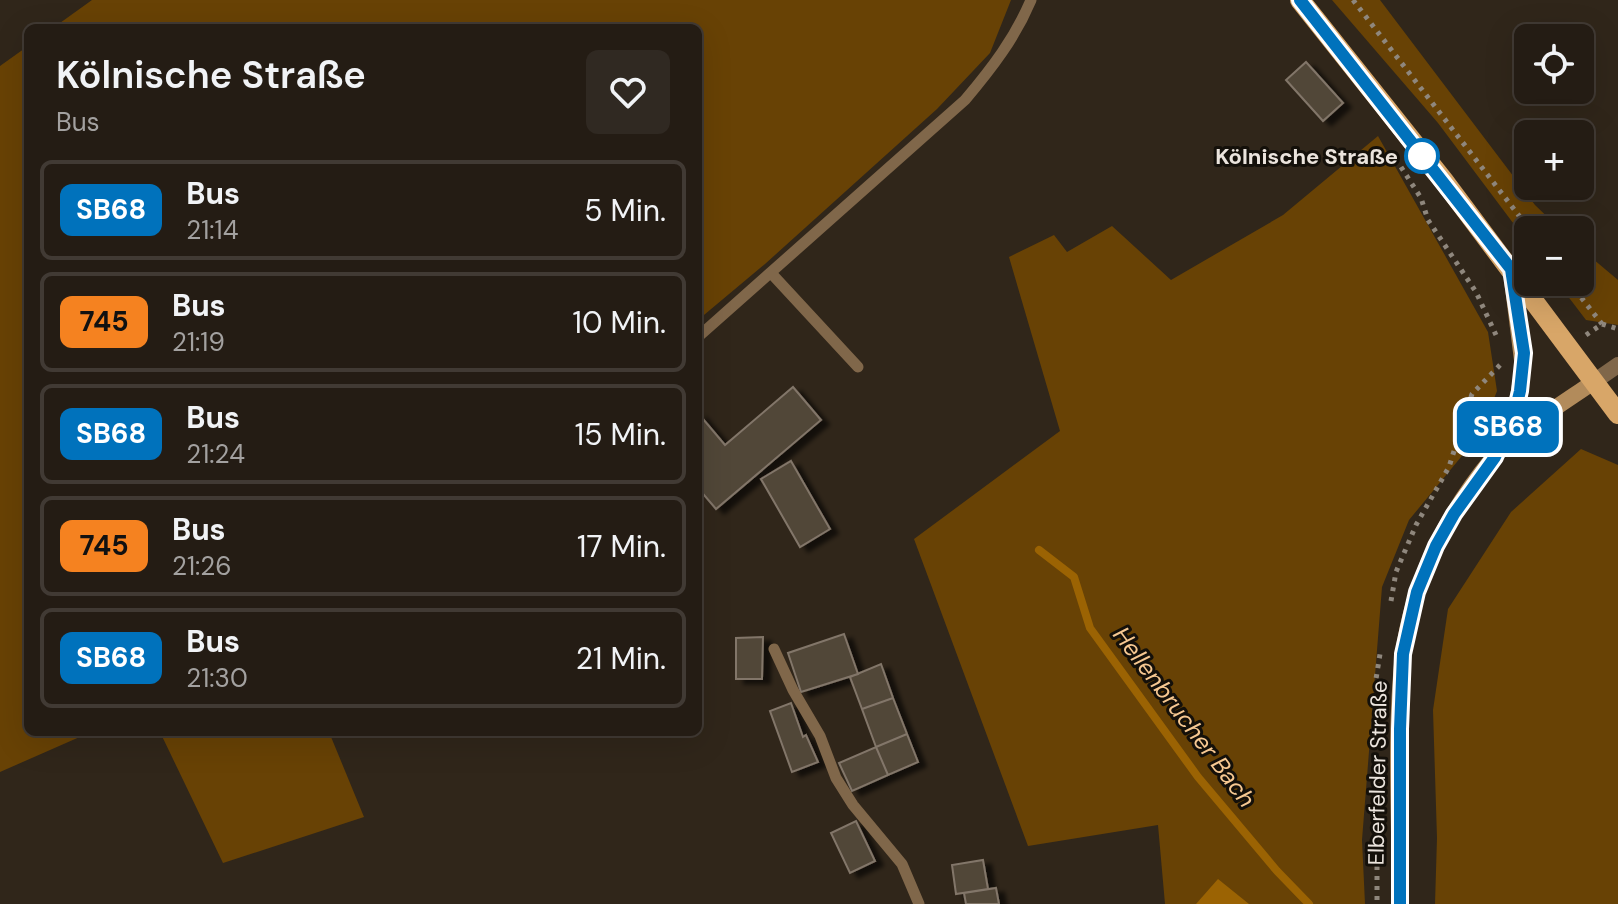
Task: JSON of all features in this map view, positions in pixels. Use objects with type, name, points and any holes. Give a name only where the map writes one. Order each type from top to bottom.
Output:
[{"type":"main road","points":[[1300,0],[1511,269],[1618,414]]},
{"type":"street","points":[[1495,457],[1516,408],[1523,368],[1524,353],[1511,269]]},
{"type":"street","points":[[1595,381],[1618,365]]},
{"type":"street","name":"Elberfelder Straße","points":[[1400,904],[1403,654],[1417,592],[1436,546],[1454,514],[1495,457],[1543,417],[1595,381]]},
{"type":"lane","points":[[702,333],[965,100],[1011,39],[1031,0]]},
{"type":"lane","points":[[771,273],[858,367]]},
{"type":"lane","points":[[774,649],[820,736],[836,778],[853,805],[902,864],[919,904]]},
{"type":"path","points":[[1353,0],[1519,216]]},
{"type":"path","points":[[1428,220],[1476,292],[1498,342]]},
{"type":"path","points":[[1580,296],[1602,324],[1618,329]]},
{"type":"path","points":[[1500,353],[1502,363]]},
{"type":"shaded area","points":[[92,0],[1011,0],[990,53],[937,109],[702,317],[702,24],[59,24]]},
{"type":"shaded area","points":[[1332,0],[1380,0],[1514,177],[1514,200],[1531,200],[1546,216],[1514,216],[1514,224],[1438,123]]},
{"type":"shaded area","points":[[24,49],[24,736],[82,736],[0,772],[0,66]]},
{"type":"shaded area","points":[[1378,136],[1488,332],[1497,391],[1480,434],[1409,520],[1382,587],[1362,840],[1365,904],[1165,904],[1158,825],[1028,846],[914,539],[1060,431],[1009,257],[1054,235],[1067,252],[1112,226],[1171,280],[1283,215]]},
{"type":"shaded area","points":[[1594,260],[1618,280],[1618,325],[1586,320],[1568,296],[1594,296]]},
{"type":"shaded area","points":[[1581,449],[1618,465],[1618,904],[1435,904],[1437,838],[1433,710],[1448,609],[1511,512]]},
{"type":"shaded area","points":[[162,736],[331,736],[364,817],[223,863]]},
{"type":"shaded area","points":[[1218,879],[1249,904],[1196,904]]},
{"type":"building","points":[[1306,62],[1343,103],[1323,121],[1286,80]]},
{"type":"building","points":[[793,387],[821,420],[716,509],[702,493],[702,418],[725,445]]},
{"type":"building","points":[[791,461],[830,529],[800,547],[761,479]]},
{"type":"building","points":[[844,634],[858,674],[801,692],[788,653]]},
{"type":"building","points":[[763,637],[762,679],[736,679],[736,638]]},
{"type":"building","points":[[881,664],[893,698],[862,709],[850,677]]},
{"type":"building","points":[[893,698],[907,734],[876,747],[862,709]]},
{"type":"building","points":[[791,703],[803,737],[806,735],[818,762],[792,772],[770,711]]},
{"type":"building","points":[[907,734],[918,762],[888,775],[876,747]]},
{"type":"building","points":[[876,747],[888,775],[852,791],[839,763]]},
{"type":"building","points":[[856,821],[875,861],[850,873],[831,833]]},
{"type":"building","points":[[983,860],[988,889],[956,894],[952,865]]},
{"type":"building","points":[[996,888],[999,904],[966,904],[964,893]]},
{"type":"waterway","name":"Hellenbrucher Bach","points":[[1039,550],[1074,577],[1090,628],[1198,777],[1309,904]]},
{"type":"bus line","name":"SB68","points":[[1300,0],[1511,269],[1524,353],[1516,408],[1495,457],[1454,514],[1436,546],[1417,592],[1403,654],[1400,904]]},
{"type":"place","name":"Kölnische Straße","points":[[1422,156]]}]
